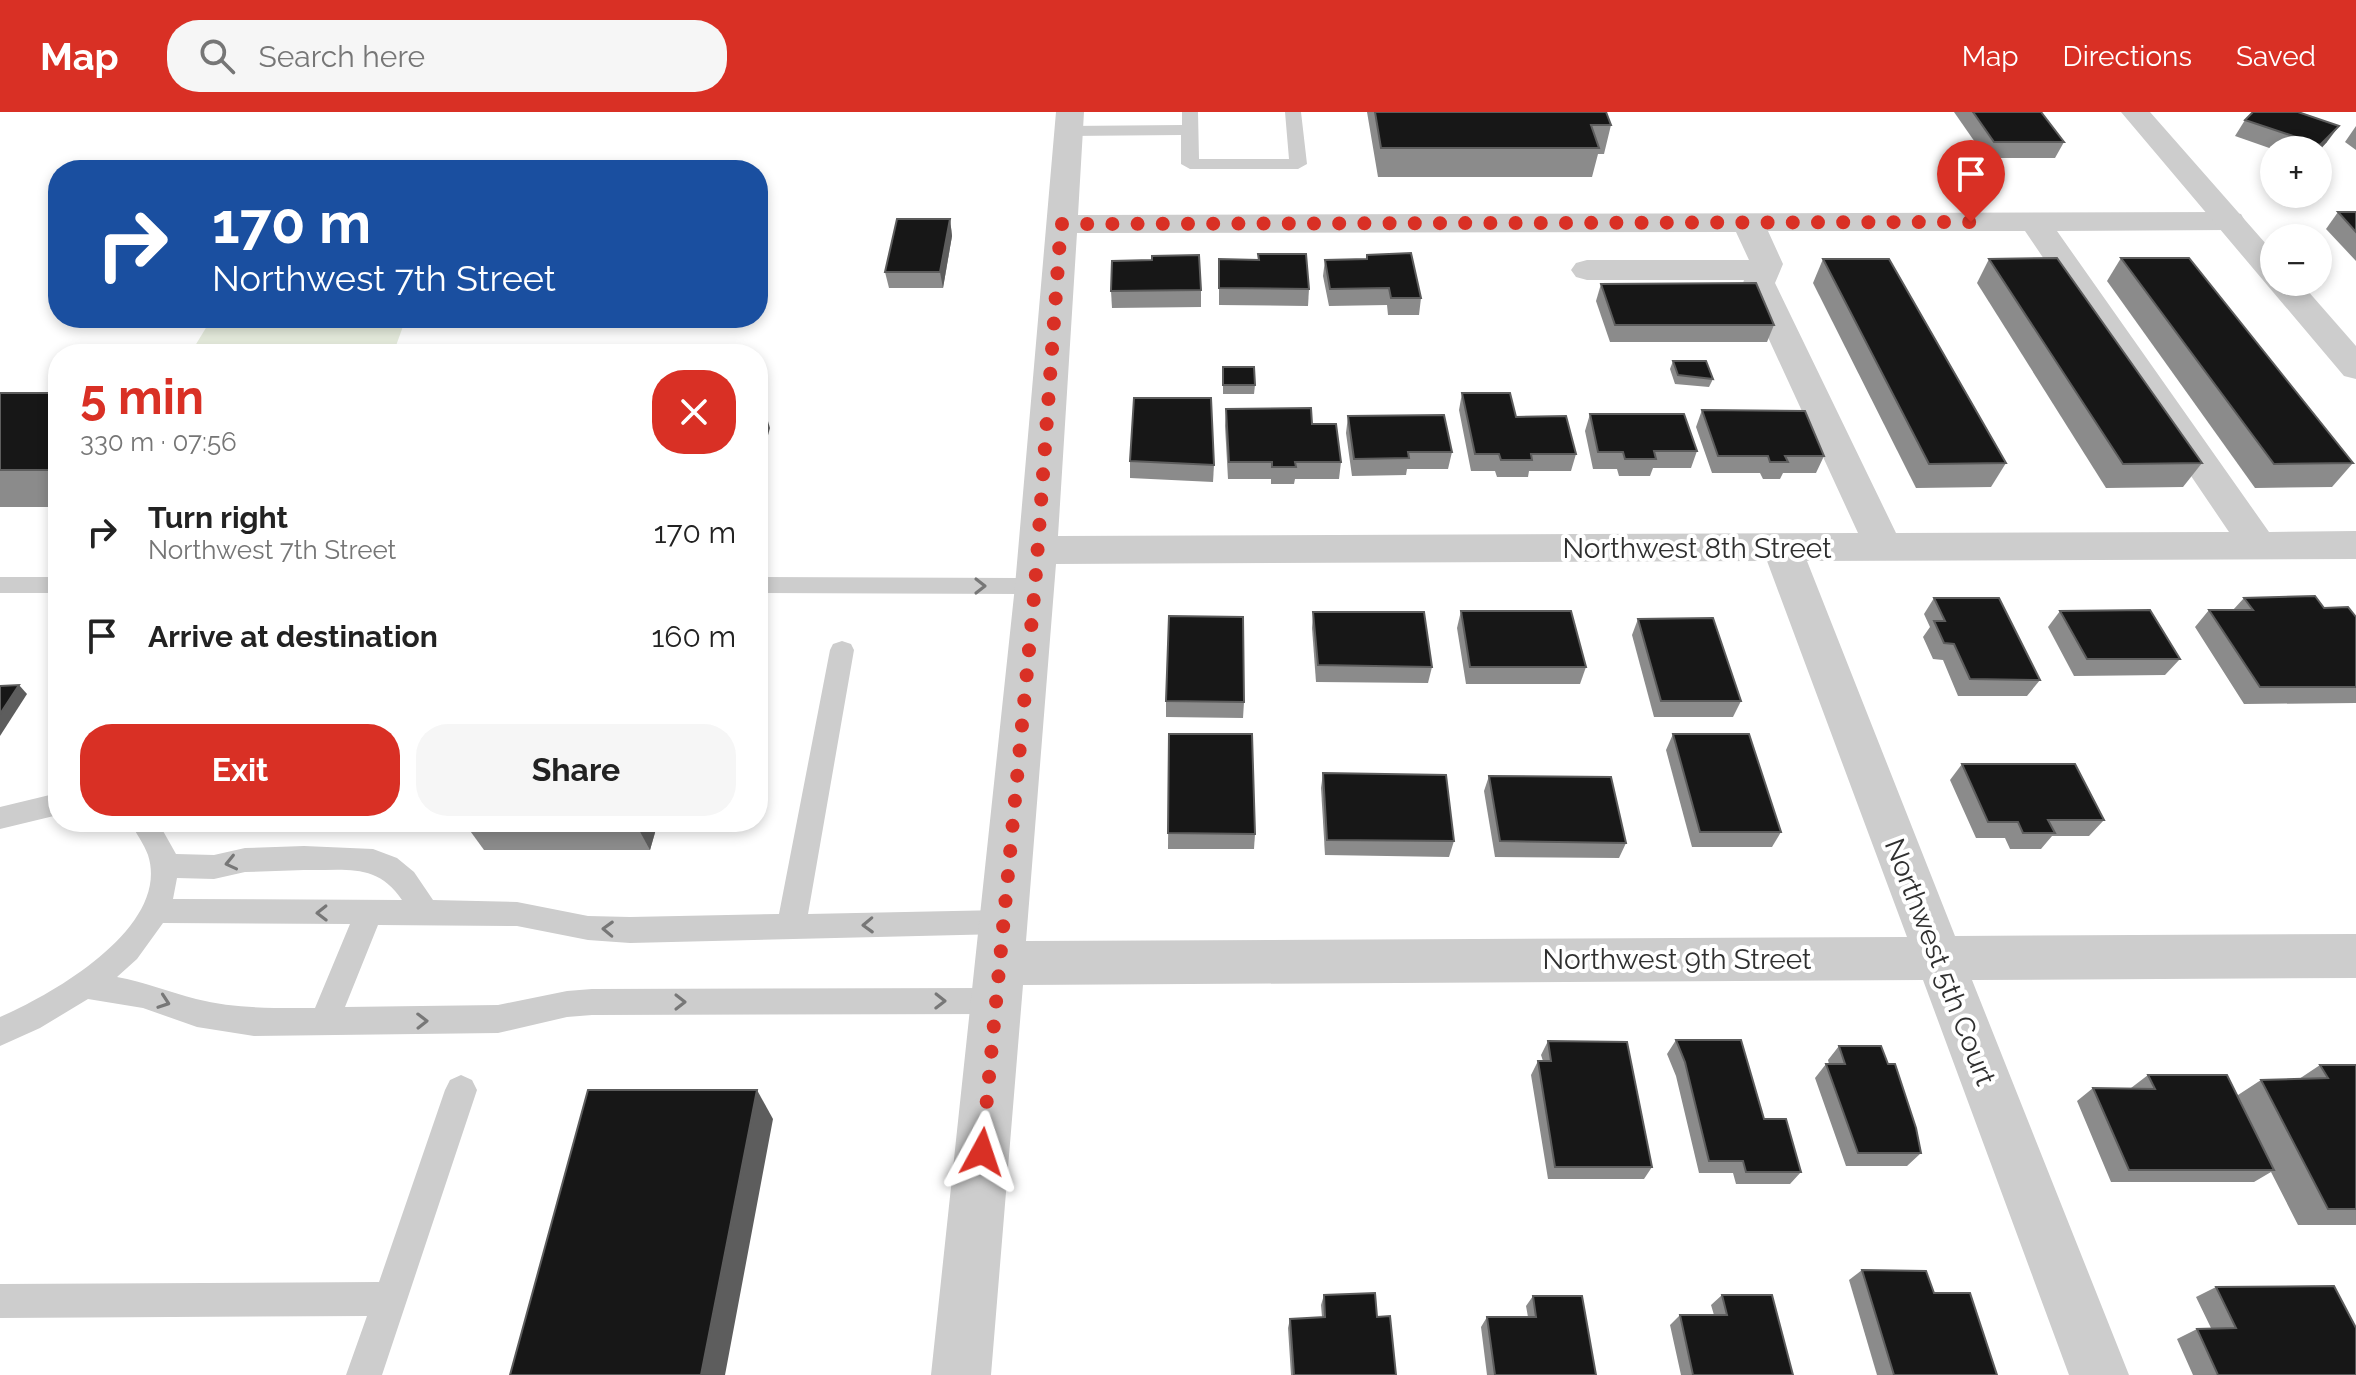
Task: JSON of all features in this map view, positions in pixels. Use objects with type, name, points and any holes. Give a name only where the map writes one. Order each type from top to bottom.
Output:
[{"type":"street","points":[[2135,112],[2260,256]]},
{"type":"street","points":[[961,1375],[1036,568],[1069,121]]},
{"type":"street","points":[[1061,224],[2230,221]]},
{"type":"street","points":[[2035,222],[2258,545]]},
{"type":"street","points":[[1748,223],[1767,264],[1759,283],[1883,546]]},
{"type":"street","points":[[1587,270],[1766,270]]},
{"type":"street","points":[[2294,296],[2356,368]]},
{"type":"street","name":"Northwest 8th Street","points":[[1036,568],[1883,546],[2356,545]]},
{"type":"street","name":"Northwest 5th Court","points":[[1782,548],[2099,1375]]},
{"type":"street","name":"Northwest 9th Street","points":[[999,962],[2356,956]]},
{"type":"lane","points":[[1069,121],[1190,121],[1190,164],[1298,164],[1293,112]]},
{"type":"lane","points":[[768,585],[924,586],[1036,568]]},
{"type":"lane","points":[[0,585],[48,585]]},
{"type":"lane","points":[[791,928],[842,650]]},
{"type":"lane","points":[[0,818],[48,805]]},
{"type":"lane","points":[[0,1032],[47,1012],[88,986],[116,962],[154,911],[163,888],[165,866],[158,839],[152,832]]},
{"type":"lane","points":[[165,866],[214,867],[245,860],[304,858],[373,861],[387,866],[404,880],[425,912]]},
{"type":"lane","points":[[154,911],[517,914],[570,926],[620,930],[791,928],[999,962]]},
{"type":"lane","points":[[324,1022],[369,912]]},
{"type":"lane","points":[[88,986],[143,995],[229,1020],[498,1019],[567,1004],[999,962]]},
{"type":"lane","points":[[364,1375],[461,1090]]},
{"type":"lane","points":[[0,1301],[390,1299]]},
{"type":"green space","points":[[206,328],[402,328],[397,344],[196,344]]},
{"type":"building","points":[[1375,112],[1606,112],[1611,125],[1591,125],[1599,148],[1381,148]]},
{"type":"building","points":[[1973,112],[2041,112],[2064,142],[1994,142]]},
{"type":"building","points":[[2253,112],[2298,112],[2339,126],[2329,136],[2293,136],[2245,120]]},
{"type":"building","points":[[2338,212],[2356,212],[2356,232]]},
{"type":"building","points":[[897,219],[950,219],[940,272],[885,272]]},
{"type":"building","points":[[1411,253],[1421,298],[1391,298],[1389,288],[1330,289],[1325,260],[1367,259],[1367,255]]},
{"type":"building","points":[[1258,254],[1306,254],[1309,289],[1219,288],[1219,259],[1259,260]]},
{"type":"building","points":[[1199,255],[1201,290],[1111,291],[1112,261]]},
{"type":"building","points":[[2057,258],[2202,463],[2123,464],[1989,259]]},
{"type":"building","points":[[2121,258],[2189,258],[2353,463],[2274,464]]},
{"type":"building","points":[[1823,259],[1889,259],[2006,463],[1929,464]]},
{"type":"building","points":[[1756,283],[1774,325],[1615,325],[1601,284]]},
{"type":"building","points":[[1673,361],[1706,361],[1713,379],[1678,375]]},
{"type":"building","points":[[1223,367],[1254,367],[1255,385],[1223,385]]},
{"type":"building","points":[[0,393],[48,393],[48,470],[0,470]]},
{"type":"building","points":[[1462,393],[1510,393],[1516,417],[1566,416],[1576,454],[1531,454],[1532,460],[1501,460],[1499,454],[1475,454]]},
{"type":"building","points":[[1134,398],[1211,398],[1214,465],[1130,461]]},
{"type":"building","points":[[1311,408],[1312,424],[1336,424],[1341,462],[1295,462],[1296,467],[1272,467],[1272,462],[1229,462],[1226,409]]},
{"type":"building","points":[[1702,410],[1805,411],[1824,456],[1785,456],[1788,462],[1770,462],[1768,456],[1718,456]]},
{"type":"building","points":[[1590,414],[1684,414],[1697,451],[1654,451],[1656,459],[1625,459],[1623,452],[1598,452]]},
{"type":"building","points":[[1444,415],[1452,452],[1408,452],[1409,458],[1354,459],[1348,416]]},
{"type":"building","points":[[2315,596],[2324,608],[2348,607],[2356,617],[2356,687],[2260,687],[2209,610],[2253,610],[2244,598]]},
{"type":"building","points":[[1934,598],[1999,598],[2040,680],[1970,679],[1954,644],[1944,643],[1934,621],[1945,621]]},
{"type":"building","points":[[2150,610],[2180,659],[2087,659],[2060,611]]},
{"type":"building","points":[[1461,611],[1571,611],[1586,667],[1470,667]]},
{"type":"building","points":[[1313,612],[1424,612],[1432,667],[1318,665]]},
{"type":"building","points":[[1169,616],[1243,617],[1244,702],[1166,701]]},
{"type":"building","points":[[1713,618],[1741,701],[1661,701],[1638,619]]},
{"type":"building","points":[[19,685],[0,714],[0,686]]},
{"type":"building","points":[[1169,734],[1252,734],[1255,834],[1168,833]]},
{"type":"building","points":[[1673,734],[1749,734],[1781,832],[1700,832]]},
{"type":"building","points":[[1962,764],[2075,764],[2104,820],[2048,820],[2055,833],[2023,833],[2018,822],[1988,822]]},
{"type":"building","points":[[1323,773],[1446,775],[1454,841],[1327,840]]},
{"type":"building","points":[[1489,776],[1611,777],[1626,843],[1500,841]]},
{"type":"building","points":[[1676,1040],[1741,1040],[1764,1119],[1786,1119],[1801,1172],[1746,1172],[1743,1161],[1709,1161],[1685,1062]]},
{"type":"building","points":[[1548,1041],[1627,1042],[1652,1167],[1555,1167],[1538,1061],[1551,1061]]},
{"type":"building","points":[[1839,1046],[1881,1046],[1888,1064],[1895,1064],[1921,1153],[1858,1153],[1826,1064],[1845,1064]]},
{"type":"building","points":[[2320,1065],[2356,1065],[2356,1209],[2328,1209],[2261,1080],[2328,1078]]},
{"type":"building","points":[[2148,1075],[2227,1075],[2274,1170],[2129,1170],[2093,1088],[2155,1089]]},
{"type":"building","points":[[588,1090],[757,1090],[701,1375],[510,1375]]},
{"type":"building","points":[[1862,1270],[1926,1271],[1934,1293],[1970,1293],[1997,1375],[1894,1375]]},
{"type":"building","points":[[2334,1286],[2356,1328],[2356,1375],[2218,1375],[2197,1329],[2236,1328],[2216,1287]]},
{"type":"building","points":[[1375,1293],[1377,1317],[1390,1316],[1396,1375],[1294,1375],[1290,1319],[1325,1317],[1324,1295]]},
{"type":"building","points":[[1722,1295],[1772,1295],[1793,1375],[1693,1375],[1680,1315],[1727,1315]]},
{"type":"building","points":[[1533,1296],[1582,1296],[1596,1375],[1495,1375],[1487,1317],[1536,1317]]},
{"type":"route","points":[[982,1152],[1035,586],[1061,224],[1971,222]]}]
